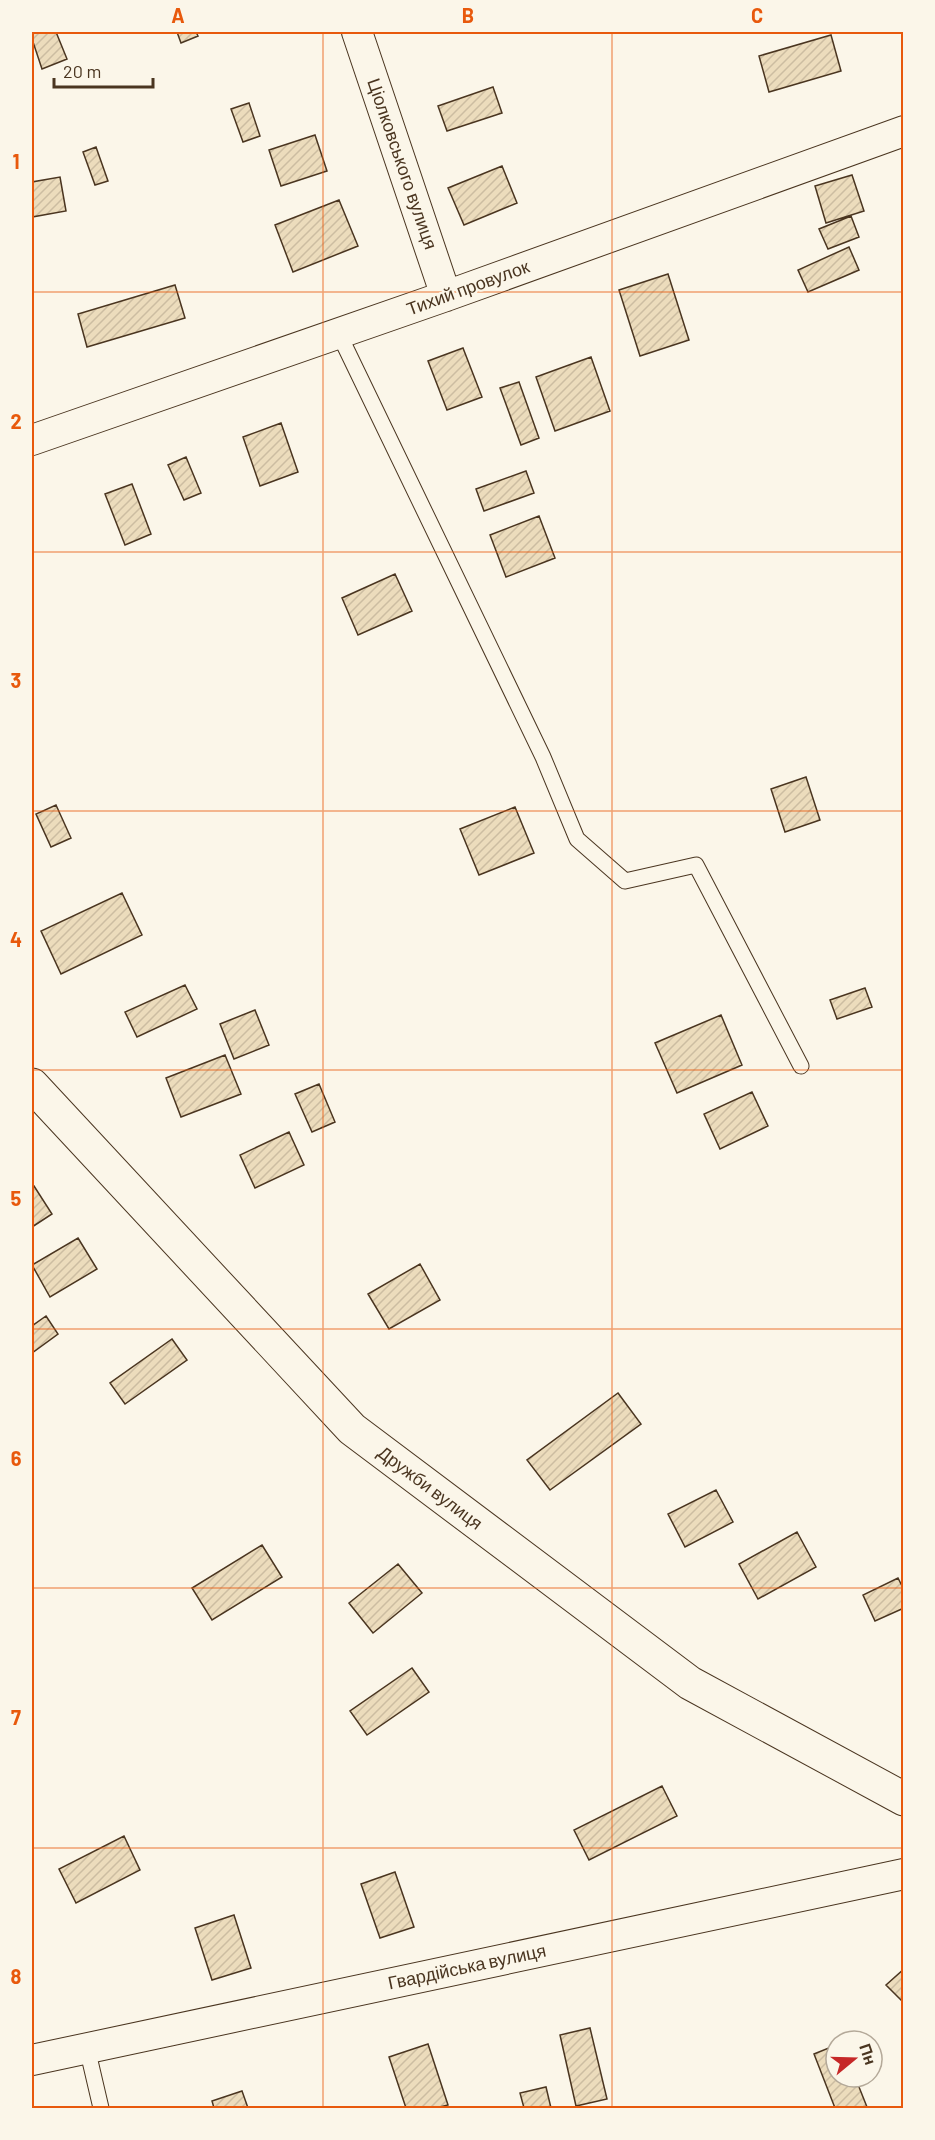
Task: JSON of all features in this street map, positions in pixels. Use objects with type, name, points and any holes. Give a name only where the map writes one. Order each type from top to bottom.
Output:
[{"type":"street","name":"Ціолковського вулиця","points":[[357,32],[446,296]]},
{"type":"street","name":"Тихий провулок","points":[[32,440],[339,334],[903,131]]},
{"type":"street","name":"Дружби вулиця","points":[[32,1085],[352,1429],[690,1683],[903,1799]]},
{"type":"street","name":"Гвардійська вулиця","points":[[32,2060],[903,1874]]},
{"type":"lane","points":[[339,334],[543,757],[577,839],[625,881],[696,866],[801,1066]]},
{"type":"lane","points":[[87,2048],[101,2109]]},
{"type":"building","points":[[32,32],[56,32],[67,59],[42,69],[32,39]]},
{"type":"building","points":[[177,32],[196,32],[198,36],[181,43]]},
{"type":"building","points":[[831,35],[841,71],[769,92],[759,56]]},
{"type":"building","points":[[493,87],[502,113],[447,131],[438,106]]},
{"type":"building","points":[[249,103],[260,136],[243,142],[231,109]]},
{"type":"building","points":[[315,135],[327,171],[281,186],[269,150]]},
{"type":"building","points":[[96,147],[108,181],[95,185],[83,152]]},
{"type":"building","points":[[502,166],[517,203],[464,225],[448,188]]},
{"type":"building","points":[[852,175],[864,211],[826,223],[815,186]]},
{"type":"building","points":[[60,177],[66,211],[32,217],[32,182]]},
{"type":"building","points":[[339,200],[358,246],[293,272],[275,225]]},
{"type":"building","points":[[851,216],[859,237],[828,249],[819,229]]},
{"type":"building","points":[[849,247],[859,270],[808,292],[798,270]]},
{"type":"building","points":[[668,274],[689,340],[640,356],[619,290]]},
{"type":"building","points":[[175,285],[185,318],[87,347],[78,314]]},
{"type":"building","points":[[463,348],[482,397],[447,410],[428,361]]},
{"type":"building","points":[[591,357],[610,411],[555,431],[536,377]]},
{"type":"building","points":[[519,382],[539,438],[521,445],[500,388]]},
{"type":"building","points":[[281,423],[298,472],[260,486],[243,437]]},
{"type":"building","points":[[186,457],[201,493],[184,500],[168,465]]},
{"type":"building","points":[[526,471],[534,493],[484,511],[476,489]]},
{"type":"building","points":[[132,484],[151,534],[125,545],[105,494]]},
{"type":"building","points":[[539,516],[555,558],[506,577],[490,535]]},
{"type":"building","points":[[395,574],[412,611],[358,635],[342,598]]},
{"type":"building","points":[[806,777],[820,820],[785,832],[771,789]]},
{"type":"building","points":[[56,805],[71,838],[51,847],[36,814]]},
{"type":"building","points":[[515,807],[534,853],[479,875],[460,829]]},
{"type":"building","points":[[122,893],[142,935],[61,974],[41,931]]},
{"type":"building","points":[[185,985],[197,1009],[137,1037],[125,1012]]},
{"type":"building","points":[[865,988],[872,1007],[837,1019],[830,1000]]},
{"type":"building","points":[[255,1010],[269,1045],[234,1059],[220,1024]]},
{"type":"building","points":[[721,1015],[742,1065],[677,1093],[655,1043]]},
{"type":"building","points":[[225,1055],[241,1094],[181,1117],[166,1078]]},
{"type":"building","points":[[319,1084],[335,1122],[312,1132],[295,1094]]},
{"type":"building","points":[[752,1092],[768,1126],[720,1149],[704,1114]]},
{"type":"building","points":[[289,1132],[304,1165],[255,1188],[240,1155]]},
{"type":"building","points":[[34,1186],[52,1214],[32,1227],[32,1187]]},
{"type":"building","points":[[78,1238],[97,1269],[50,1297],[32,1265]]},
{"type":"building","points":[[420,1264],[440,1300],[389,1329],[368,1294]]},
{"type":"building","points":[[46,1316],[58,1334],[32,1353],[32,1326]]},
{"type":"building","points":[[172,1339],[187,1360],[125,1404],[110,1383]]},
{"type":"building","points":[[618,1393],[641,1424],[550,1490],[527,1460]]},
{"type":"building","points":[[716,1490],[733,1522],[685,1547],[668,1514]]},
{"type":"building","points":[[797,1532],[816,1567],[758,1599],[739,1564]]},
{"type":"building","points":[[262,1545],[282,1577],[212,1620],[192,1588]]},
{"type":"building","points":[[398,1564],[422,1593],[373,1633],[349,1603]]},
{"type":"building","points":[[898,1578],[904,1590],[904,1608],[875,1621],[863,1595]]},
{"type":"building","points":[[412,1668],[429,1692],[367,1735],[350,1711]]},
{"type":"building","points":[[662,1786],[677,1816],[589,1860],[574,1830]]},
{"type":"building","points":[[124,1836],[140,1870],[76,1903],[59,1869]]},
{"type":"building","points":[[395,1872],[414,1927],[380,1938],[361,1884]]},
{"type":"building","points":[[234,1915],[251,1968],[212,1980],[195,1928]]},
{"type":"building","points":[[904,1969],[904,2003],[886,1985]]},
{"type":"building","points":[[590,2028],[607,2099],[576,2106],[560,2035]]},
{"type":"building","points":[[428,2044],[448,2105],[436,2108],[406,2108],[389,2057]]},
{"type":"building","points":[[824,2050],[824,2080],[814,2054]]},
{"type":"building","points":[[546,2087],[551,2108],[524,2108],[520,2093]]},
{"type":"building","points":[[828,2089],[860,2089],[867,2107],[835,2108]]},
{"type":"building","points":[[242,2091],[248,2108],[214,2108],[212,2101]]}]
